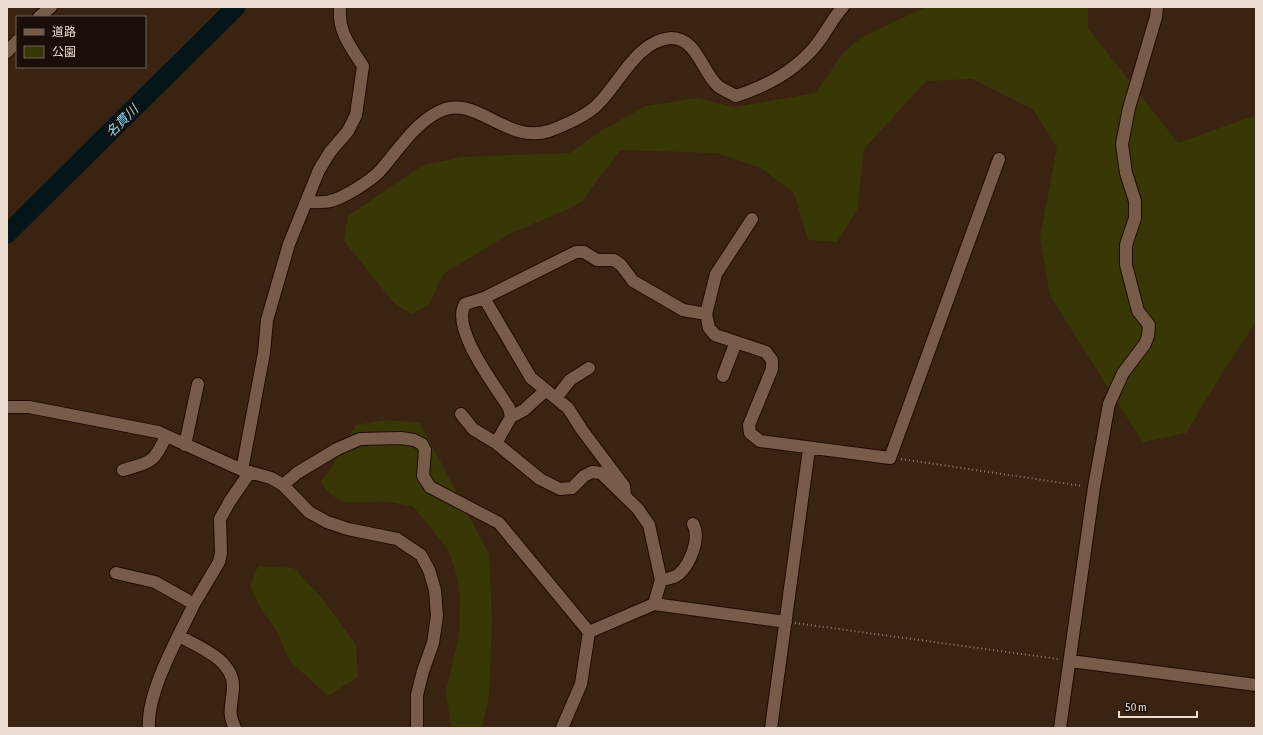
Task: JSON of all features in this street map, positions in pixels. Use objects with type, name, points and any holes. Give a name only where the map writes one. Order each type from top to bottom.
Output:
[{"type":"street","points":[[40,16],[51,7]]},
{"type":"street","points":[[149,728],[156,687],[194,604],[219,562],[221,553],[220,519],[246,471],[264,353],[267,320],[289,244],[319,170],[330,152],[348,131],[356,115],[363,66],[346,40],[339,20],[340,7]]},
{"type":"street","points":[[306,202],[331,201],[352,191],[378,173],[417,127],[438,112],[450,108],[469,109],[509,130],[528,134],[548,131],[581,117],[595,107],[630,63],[644,50],[658,42],[672,38],[684,42],[692,48],[718,86],[736,96],[761,88],[793,69],[813,49],[831,20],[843,7]]},
{"type":"street","points":[[1060,728],[1094,487],[1109,404],[1123,373],[1145,344],[1148,336],[1149,325],[1138,311],[1126,265],[1126,245],[1135,218],[1135,201],[1126,173],[1122,144],[1129,108],[1156,17],[1157,7]]},
{"type":"street","points":[[7,52],[16,42]]},
{"type":"street","points":[[752,219],[716,274],[706,314],[709,328],[716,335],[766,352],[772,360],[772,369],[749,424],[750,434],[760,441],[809,449],[890,458],[999,159]]},
{"type":"street","points":[[511,417],[509,408],[468,344],[462,308],[465,304],[484,298],[576,252],[584,252],[597,260],[614,260],[621,265],[633,281],[683,310],[706,314]]},
{"type":"street","points":[[484,298],[531,378],[568,408],[582,430],[624,486],[625,496]]},
{"type":"street","points":[[723,376],[736,342]]},
{"type":"street","points":[[556,398],[570,380],[589,368]]},
{"type":"street","points":[[185,445],[198,384]]},
{"type":"street","points":[[496,443],[511,417],[524,410],[546,390]]},
{"type":"street","points":[[7,407],[29,407],[158,432],[246,471],[271,478],[283,485],[309,512],[327,522],[348,529],[396,539],[421,555],[429,570],[435,590],[437,616],[434,643],[423,671],[417,695],[417,728]]},
{"type":"street","points":[[461,414],[473,429],[496,443],[540,479],[560,490],[572,488],[584,476],[592,472],[601,473],[625,496],[638,509],[649,526],[661,580],[654,604]]},
{"type":"street","points":[[123,470],[147,463],[158,454],[166,436]]},
{"type":"street","points":[[283,485],[297,473],[337,448],[360,439],[401,438],[414,440],[422,444],[425,450],[424,476],[430,487],[499,523],[589,632],[581,684],[562,728]]},
{"type":"street","points":[[771,728],[809,449]]},
{"type":"street","points":[[661,580],[678,575],[689,561],[696,536],[696,529],[693,524]]},
{"type":"street","points":[[116,573],[155,582],[194,604]]},
{"type":"street","points":[[589,632],[654,604],[786,622]]},
{"type":"street","points":[[179,636],[219,659],[227,668],[233,688],[229,707],[235,728]]},
{"type":"street","points":[[1070,661],[1256,685]]},
{"type":"path","points":[[890,458],[1094,487]]},
{"type":"path","points":[[786,622],[1070,661]]},
{"type":"green space","points":[[926,7],[1088,7],[1088,28],[1178,143],[1256,115],[1256,322],[1222,373],[1186,433],[1143,442],[1050,296],[1040,237],[1057,148],[1033,109],[972,79],[926,81],[864,149],[857,210],[837,242],[808,240],[794,193],[761,168],[717,153],[620,150],[582,201],[569,209],[511,233],[443,274],[429,305],[411,314],[394,303],[344,241],[348,216],[423,165],[463,157],[570,153],[601,131],[646,106],[698,98],[734,107],[816,93],[843,53],[862,37]]},
{"type":"green space","points":[[386,420],[420,423],[489,554],[492,621],[489,696],[482,726],[477,728],[451,728],[446,691],[459,635],[460,597],[456,572],[448,549],[413,506],[388,502],[350,502],[342,500],[334,497],[321,481],[330,470],[356,425]]},
{"type":"green space","points":[[258,566],[294,568],[321,597],[356,645],[358,677],[328,696],[290,661],[275,628],[262,611],[250,586]]},
{"type":"waterway","name":"名貫川","points":[[7,234],[236,7]]}]
